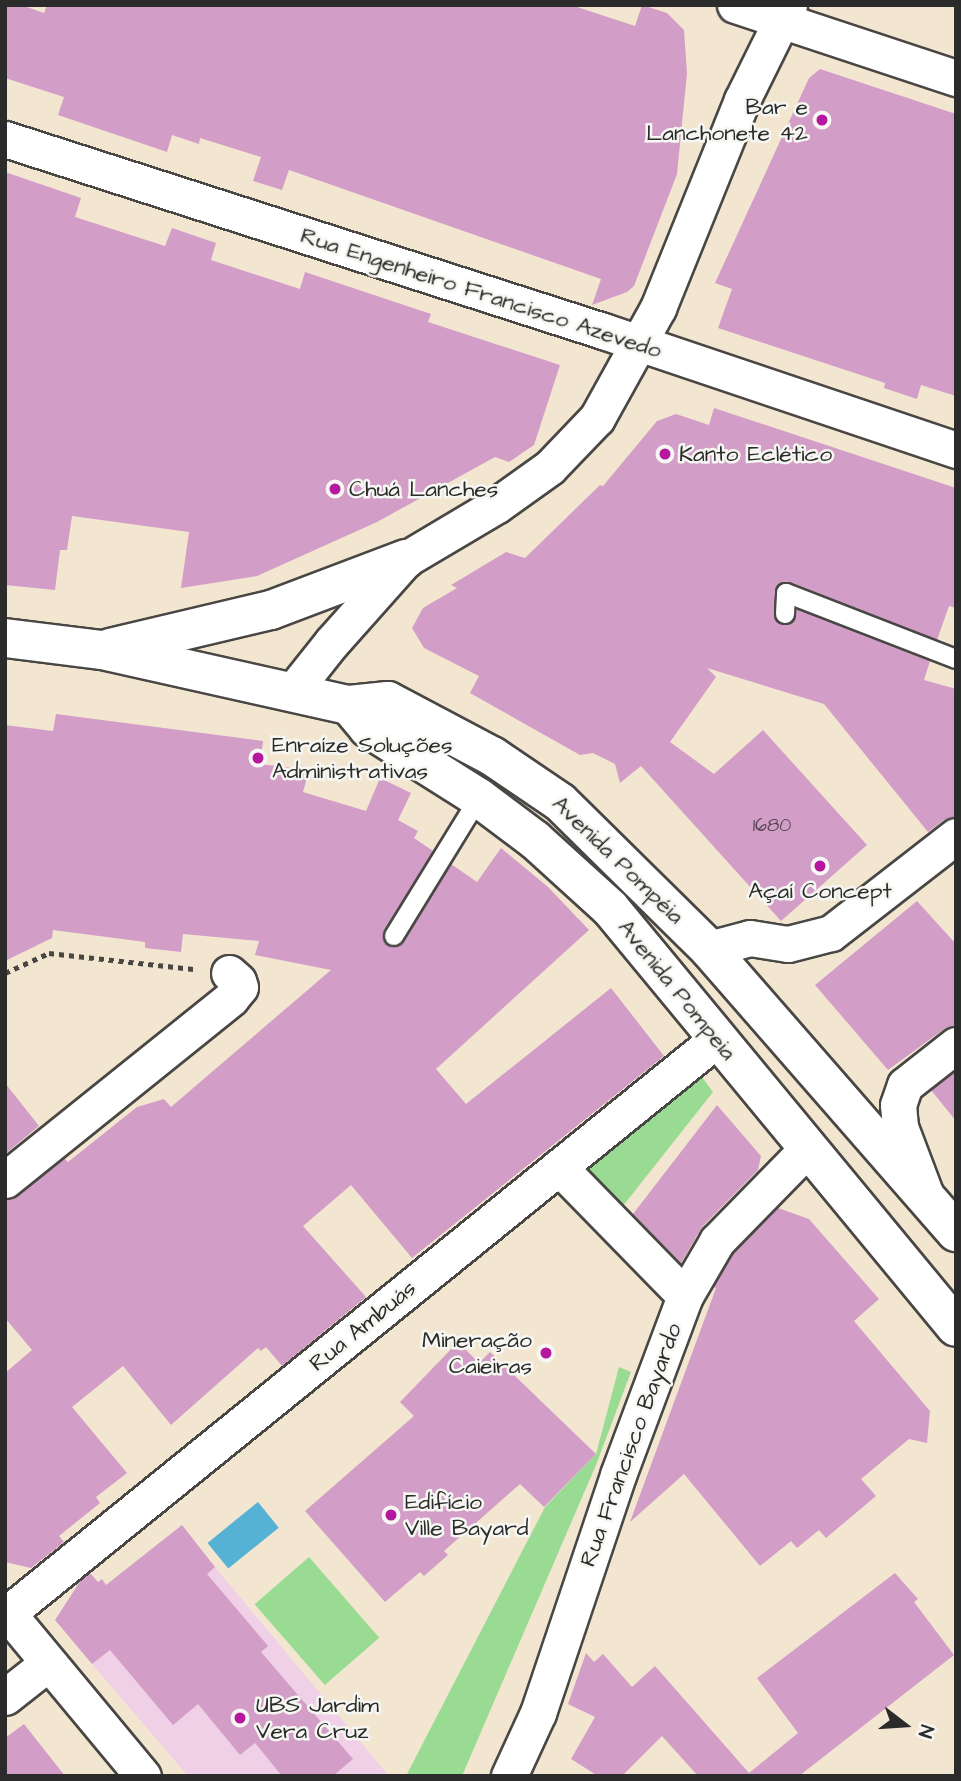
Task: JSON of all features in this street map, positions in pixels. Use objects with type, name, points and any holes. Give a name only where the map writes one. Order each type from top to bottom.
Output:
[{"type":"main road","points":[[102,650],[271,610],[406,559]]},
{"type":"main road","name":"Avenida Pompéia","points":[[5,638],[102,650],[349,705],[388,701],[492,756],[560,802],[709,949],[956,1232]]},
{"type":"main road","name":"Avenida Pompeia","points":[[349,705],[368,728],[479,798],[535,840],[610,908],[956,1327]]},
{"type":"street","points":[[735,5],[784,13],[956,78]]},
{"type":"street","points":[[293,691],[332,642],[406,559],[497,505],[550,467],[597,418],[641,344],[742,100],[784,13]]},
{"type":"street","name":"Rua Engenheiro Francisco Azevedo","points":[[5,139],[641,344],[956,450]]},
{"type":"street","points":[[709,949],[750,938],[788,944],[831,933],[956,836]]},
{"type":"street","points":[[5,1180],[231,998],[240,987],[238,981],[229,973]]},
{"type":"street","name":"Rua Ambuás","points":[[6,1611],[717,1038]]},
{"type":"street","points":[[928,1200],[900,1127],[898,1105],[905,1085],[956,1045]]},
{"type":"street","name":"Rua Francisco Bayardo","points":[[509,1776],[538,1713],[618,1475],[685,1296],[717,1241],[807,1148]]},
{"type":"street","points":[[559,1167],[685,1296]]},
{"type":"street","points":[[6,1611],[143,1776]]},
{"type":"street","points":[[5,1697],[48,1663]]},
{"type":"lane","points":[[785,614],[786,593],[956,659]]},
{"type":"lane","points":[[394,936],[479,798]]},
{"type":"path","points":[[5,973],[49,953],[229,973]]},
{"type":"shaded area","name":"UBS Jardim Vera Cruz","points":[[215,1567],[389,1776],[188,1776],[92,1664]]},
{"type":"green space","points":[[696,1069],[713,1092],[619,1211],[578,1166]]},
{"type":"green space","points":[[619,1367],[631,1372],[596,1465],[462,1776],[406,1776],[545,1507],[596,1454]]},
{"type":"green space","points":[[309,1557],[379,1638],[325,1685],[255,1604]]},
{"type":"water","points":[[258,1502],[279,1528],[228,1569],[207,1543]]},
{"type":"building","points":[[5,5],[21,5],[44,13],[47,5],[571,5],[635,26],[642,5],[667,13],[684,30],[687,73],[677,174],[634,286],[627,292],[592,305],[601,279],[289,170],[282,190],[253,181],[261,157],[200,138],[199,144],[172,135],[167,152],[58,115],[64,97],[5,78]]},
{"type":"building","points":[[820,69],[956,114],[956,396],[921,385],[917,399],[884,388],[885,383],[718,328],[732,289],[715,283],[809,78]]},
{"type":"building","points":[[5,172],[81,198],[75,217],[165,246],[172,228],[216,243],[211,260],[300,289],[305,272],[431,314],[428,322],[560,365],[534,445],[509,462],[495,457],[377,522],[257,576],[181,588],[189,532],[72,516],[67,550],[60,550],[55,590],[5,585]]},
{"type":"building","points":[[714,408],[956,488],[956,608],[949,606],[937,640],[790,582],[780,583],[776,588],[774,613],[778,623],[785,625],[794,621],[797,609],[930,661],[924,680],[956,689],[956,816],[944,820],[928,832],[824,704],[707,668],[716,677],[670,742],[714,774],[763,730],[867,845],[781,921],[641,766],[620,783],[615,764],[593,753],[580,755],[470,693],[479,676],[424,648],[412,628],[423,608],[457,588],[451,585],[506,552],[525,558],[600,485],[603,486],[657,421],[676,414],[709,425]]},
{"type":"building","points":[[56,714],[263,741],[260,764],[309,770],[303,792],[366,811],[380,778],[411,793],[398,820],[418,831],[414,838],[433,851],[384,930],[384,941],[389,946],[399,946],[404,942],[451,864],[477,882],[501,848],[548,887],[589,930],[436,1069],[466,1104],[611,988],[664,1056],[412,1258],[351,1185],[303,1226],[366,1297],[282,1366],[266,1347],[261,1351],[258,1348],[171,1425],[123,1366],[72,1407],[127,1473],[96,1497],[100,1503],[59,1536],[64,1542],[31,1568],[5,1562],[5,1373],[32,1350],[5,1318],[5,1200],[18,1196],[64,1158],[68,1162],[137,1107],[164,1099],[171,1107],[331,970],[255,955],[259,941],[183,934],[181,952],[145,948],[145,942],[53,930],[52,938],[5,961],[5,725],[53,731]]},
{"type":"building","points":[[917,901],[956,944],[956,1025],[944,1029],[888,1070],[815,985]]},
{"type":"building","points":[[956,1071],[956,1121],[931,1090]]},
{"type":"building","points":[[5,1083],[39,1126],[5,1154]]},
{"type":"building","points":[[717,1105],[761,1156],[758,1170],[702,1227],[681,1263],[633,1214]]},
{"type":"building","points":[[778,1208],[809,1219],[879,1299],[854,1321],[930,1411],[927,1443],[909,1439],[861,1479],[876,1496],[826,1538],[819,1530],[797,1548],[791,1541],[760,1566],[684,1474],[630,1522],[716,1288],[714,1287],[733,1253]]},
{"type":"building","points":[[458,1342],[479,1363],[490,1352],[596,1454],[544,1507],[520,1484],[444,1551],[448,1555],[424,1576],[420,1572],[385,1602],[305,1511],[414,1416],[400,1402]]},
{"type":"building","name":"UBS Jardim Vera Cruz","points":[[182,1525],[215,1567],[207,1574],[268,1646],[261,1652],[353,1759],[333,1776],[282,1776],[255,1743],[240,1755],[198,1704],[173,1725],[110,1650],[92,1664],[55,1620],[81,1580],[90,1573],[98,1582],[102,1579],[106,1585]]},
{"type":"building","points":[[895,1573],[918,1599],[914,1602],[954,1655],[799,1776],[698,1776],[662,1736],[622,1776],[598,1776],[571,1759],[595,1717],[568,1704],[586,1653],[594,1662],[603,1654],[632,1687],[655,1666],[749,1773],[798,1733],[757,1678]]},
{"type":"building","points":[[24,1724],[65,1776],[5,1776],[5,1738]]},
{"type":"place","name":"Bar e Lanchonete 42","points":[[822,120]]},
{"type":"place","name":"Kanto Eclético","points":[[665,454]]},
{"type":"place","name":"Chuá Lanches","points":[[335,489]]},
{"type":"place","name":"Enraíze Soluções Administrativas","points":[[258,758]]},
{"type":"place","name":"Açaí Concept","points":[[820,866]]},
{"type":"place","name":"Mineração Caieiras","points":[[546,1353]]},
{"type":"place","name":"Edifício Ville Bayard","points":[[391,1515]]},
{"type":"place","name":"UBS Jardim Vera Cruz","points":[[240,1718]]}]
